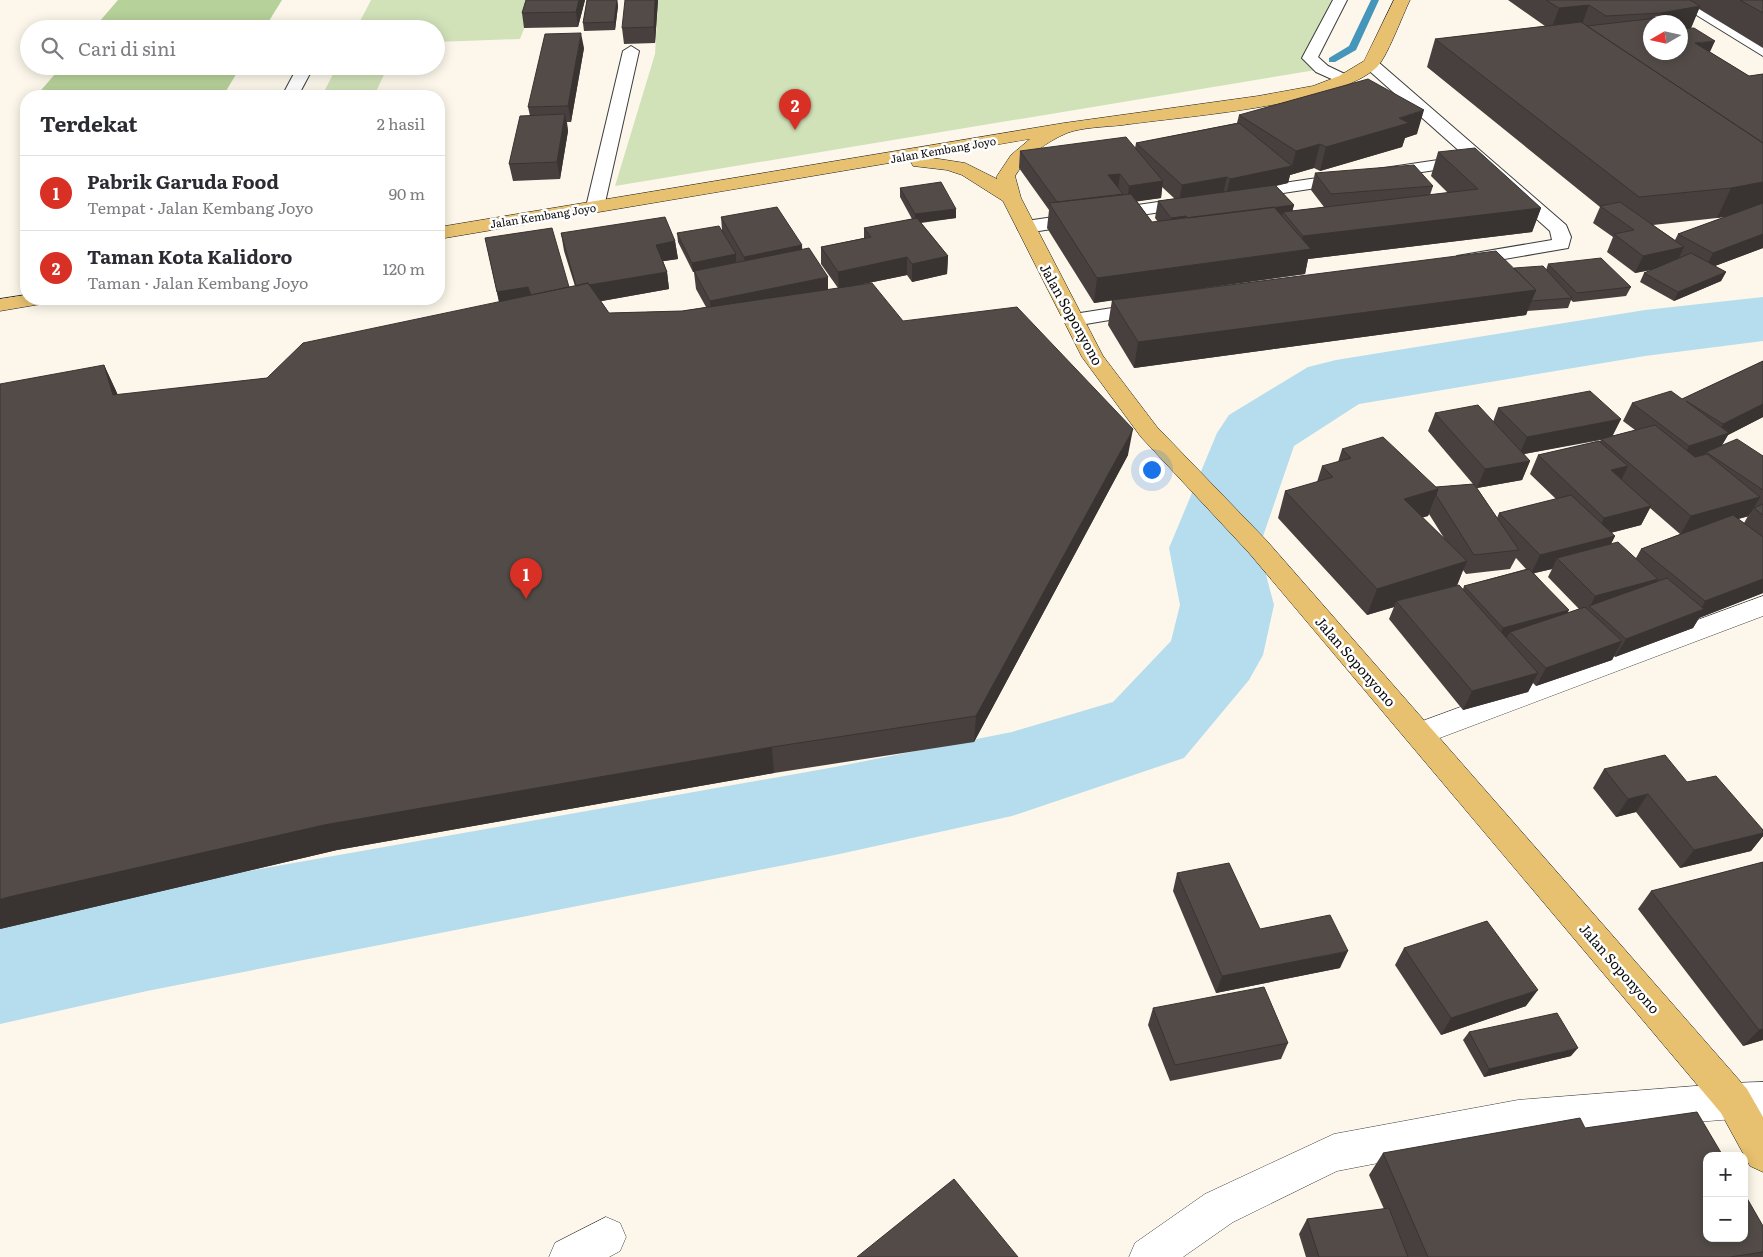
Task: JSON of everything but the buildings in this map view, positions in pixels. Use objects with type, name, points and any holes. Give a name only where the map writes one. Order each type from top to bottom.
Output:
[{"type":"main road","points":[[1371,64],[1402,0]]},
{"type":"main road","name":"Jalan Kembang Joyo","points":[[445,232],[1064,128],[1258,101],[1316,90],[1345,80],[1371,64]]},
{"type":"main road","points":[[1011,198],[1006,176],[1016,158],[1038,142],[1064,128]]},
{"type":"main road","points":[[866,162],[927,162],[956,166],[981,175],[1011,198]]},
{"type":"main road","name":"Jalan Soponyono","points":[[1011,198],[1093,357],[1149,432],[1258,547],[1419,734],[1749,1100],[1763,1153]]},
{"type":"main road","points":[[0,305],[20,302]]},
{"type":"street","points":[[1419,734],[1763,606]]},
{"type":"street","points":[[1149,1257],[1219,1208],[1334,1153],[1518,1118],[1749,1100]]},
{"type":"street","points":[[569,1257],[606,1237]]},
{"type":"lane","points":[[1340,0],[1310,58],[1322,69],[1345,80]]},
{"type":"lane","points":[[1679,0],[1763,51]]},
{"type":"lane","points":[[595,207],[631,51]]},
{"type":"lane","points":[[1371,64],[1559,229],[1562,237],[1561,244],[1449,263]]},
{"type":"lane","points":[[293,90],[301,75]]},
{"type":"lane","points":[[1026,227],[1479,158]]},
{"type":"lane","points":[[1074,320],[1162,306]]},
{"type":"green space","points":[[118,0],[282,0],[270,20],[101,20]]},
{"type":"green space","points":[[371,0],[535,0],[520,39],[445,42],[445,20],[361,20]]},
{"type":"green space","points":[[658,0],[1340,0],[1310,58],[1322,69],[615,186],[655,54]]},
{"type":"green space","points":[[54,75],[236,75],[227,90],[41,90]]},
{"type":"green space","points":[[332,75],[384,75],[377,90],[325,90]]},
{"type":"waterway","points":[[1332,60],[1353,48],[1375,0]]},
{"type":"waterway","points":[[0,971],[147,940],[835,811],[1012,774],[1148,730],[1215,655],[1227,605],[1214,548],[1258,433],[1336,384],[1645,333],[1763,319]]},
{"type":"place","name":"Taman Kota Kalidoro","points":[[795,130]]},
{"type":"place","name":"Pabrik Garuda Food","points":[[526,599]]}]
